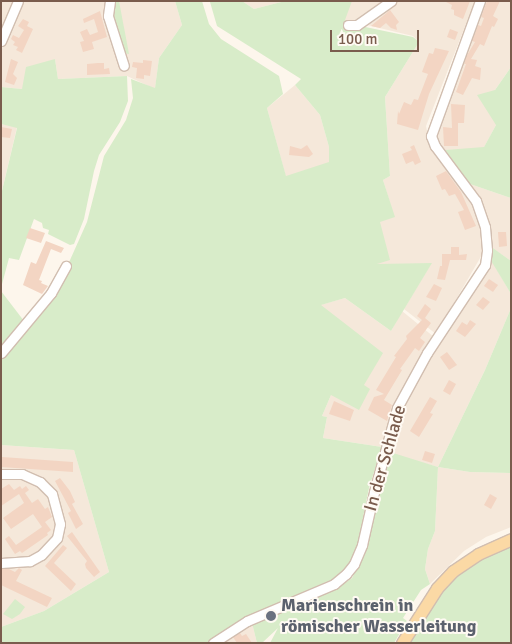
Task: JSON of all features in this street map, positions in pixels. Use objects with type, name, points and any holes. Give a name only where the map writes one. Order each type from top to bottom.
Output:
[{"type":"main road","points":[[402,643],[437,588],[453,571],[478,554],[511,540]]},
{"type":"street","points":[[1,41],[18,1]]},
{"type":"street","points":[[110,1],[108,16],[124,66]]},
{"type":"street","points":[[348,25],[356,25],[391,1]]},
{"type":"street","name":"In der Schlade","points":[[213,643],[247,621],[334,584],[354,564],[362,545],[397,408],[427,353],[485,265],[487,250],[485,227],[476,201],[435,146],[431,136],[480,1]]},
{"type":"street","points":[[1,353],[51,293],[66,266]]},
{"type":"street","points":[[1,474],[22,474],[40,482],[52,494],[60,524],[57,538],[41,555],[30,561],[1,563]]},
{"type":"shaded area","points":[[1,1],[14,1],[1,30]]},
{"type":"shaded area","points":[[24,1],[175,1],[182,25],[159,58],[155,89],[127,76],[58,79],[55,59],[22,89],[1,87],[1,50]]},
{"type":"shaded area","points":[[242,1],[285,1],[254,9]]},
{"type":"shaded area","points":[[314,1],[384,1],[351,24]]},
{"type":"shaded area","points":[[395,1],[475,1],[426,126],[430,145],[470,199],[483,236],[483,253],[436,334],[404,309],[431,264],[374,264],[380,221],[394,216],[383,180],[390,176],[385,97],[419,42],[413,36],[363,24]]},
{"type":"shaded area","points":[[485,1],[511,1],[511,67],[495,90],[496,125],[483,149],[445,150],[435,134]]},
{"type":"shaded area","points":[[295,85],[320,115],[329,147],[329,163],[286,177],[267,108]]},
{"type":"shaded area","points":[[1,124],[17,127],[1,195]]},
{"type":"shaded area","points":[[470,184],[511,198],[511,261],[492,248],[491,234],[484,212]]},
{"type":"shaded area","points":[[489,256],[511,294],[511,308],[485,370],[438,467],[394,455],[387,450],[405,398]]},
{"type":"shaded area","points":[[345,298],[391,331],[402,311],[434,337],[395,403],[382,447],[323,438],[327,417],[322,416],[331,395],[364,386],[320,305]]},
{"type":"shaded area","points":[[1,445],[74,450],[109,572],[44,611],[1,627]]},
{"type":"shaded area","points":[[438,467],[470,472],[511,473],[511,527],[486,537],[464,551],[430,584],[425,569],[428,549],[435,531]]},
{"type":"shaded area","points":[[252,623],[257,643],[221,643],[229,637]]},
{"type":"green space","points":[[113,1],[119,1],[129,54],[123,53],[113,29],[110,7]]},
{"type":"green space","points":[[175,1],[202,1],[209,24],[221,39],[279,76],[283,94],[267,108],[286,176],[329,162],[329,147],[320,115],[295,85],[301,79],[217,26],[210,2],[242,1],[254,9],[285,1],[352,1],[345,20],[351,24],[413,37],[419,42],[385,97],[390,176],[383,180],[395,217],[380,222],[390,260],[377,264],[432,263],[391,331],[345,298],[321,305],[383,353],[364,385],[370,389],[359,410],[331,395],[322,416],[327,417],[323,438],[382,447],[369,488],[356,552],[352,563],[338,577],[268,607],[206,643],[1,643],[1,627],[44,611],[109,572],[74,450],[1,445],[1,357],[62,278],[87,222],[104,156],[126,120],[133,98],[131,79],[155,88],[159,58],[182,25]]},
{"type":"green space","points":[[55,59],[58,79],[127,76],[128,101],[120,122],[99,155],[84,219],[74,244],[70,245],[48,234],[49,230],[43,228],[42,223],[34,219],[19,260],[9,258],[1,288],[1,195],[17,128],[1,124],[1,87],[22,89],[26,67]]},
{"type":"green space","points":[[511,67],[511,198],[470,184],[445,150],[484,147],[496,125],[477,95],[495,90]]},
{"type":"green space","points":[[490,246],[511,261],[511,294],[490,259]]},
{"type":"green space","points":[[1,291],[24,321],[1,350]]},
{"type":"green space","points":[[511,308],[511,473],[470,472],[438,467],[485,370]]},
{"type":"green space","points":[[390,452],[438,467],[435,531],[428,549],[425,569],[430,584],[421,590],[403,618],[407,621],[394,643],[270,643],[278,628],[262,643],[257,643],[252,623],[342,585],[352,578],[365,554],[378,490]]},
{"type":"green space","points":[[511,543],[511,643],[405,643],[427,606],[460,570]]},
{"type":"green space","points":[[15,599],[25,607],[20,614],[12,619],[3,614]]},
{"type":"building","points":[[444,1],[470,1],[463,19],[454,15],[454,10],[451,9],[452,5]]},
{"type":"building","points":[[487,1],[500,1],[493,16],[498,19],[494,27],[492,26],[484,46],[480,44],[471,59],[477,60],[475,66],[481,68],[480,80],[472,78],[463,95],[456,92],[466,64],[464,64],[466,57],[475,42],[472,41],[478,25],[481,26],[484,18],[481,17]]},
{"type":"building","points":[[390,10],[399,22],[396,25],[397,30],[391,28],[386,23],[380,28],[371,26]]},
{"type":"building","points":[[100,11],[107,37],[92,42],[94,49],[83,52],[80,42],[84,41],[80,32],[87,29],[90,35],[98,32],[94,19],[84,23],[83,19]]},
{"type":"building","points":[[23,19],[29,22],[27,26],[33,29],[22,53],[16,50],[18,47],[13,45],[15,42],[11,39],[13,35],[19,38],[24,30],[18,26]]},
{"type":"building","points":[[450,29],[458,32],[455,40],[447,37]]},
{"type":"building","points":[[435,48],[449,51],[429,94],[418,130],[397,124],[398,111],[399,114],[404,102],[411,105],[414,99],[418,100],[428,74],[422,72],[429,53],[433,54]]},
{"type":"building","points":[[11,59],[18,62],[13,74],[17,78],[14,85],[5,82]]},
{"type":"building","points":[[143,60],[152,61],[150,76],[144,75],[144,79],[136,78],[137,68],[132,67],[133,62],[143,63]]},
{"type":"building","points":[[104,63],[104,69],[109,68],[110,74],[87,75],[87,64]]},
{"type":"building","points":[[451,104],[465,105],[464,123],[458,123],[458,146],[444,146],[443,127],[452,128]]},
{"type":"building","points":[[1,127],[12,129],[10,138],[1,137]]},
{"type":"building","points":[[307,145],[313,154],[309,157],[289,155],[290,146],[301,149]]},
{"type":"building","points":[[414,145],[421,162],[415,165],[413,161],[406,164],[402,154],[412,150],[410,147]]},
{"type":"building","points":[[446,171],[461,192],[476,226],[465,230],[458,212],[464,210],[455,194],[449,196],[445,189],[442,190],[436,176]]},
{"type":"building","points":[[30,228],[45,233],[41,243],[26,238]]},
{"type":"building","points":[[498,232],[506,232],[507,246],[499,247]]},
{"type":"building","points":[[46,241],[64,248],[61,253],[51,249],[39,280],[48,286],[42,294],[23,285],[31,262],[36,264]]},
{"type":"building","points":[[451,247],[459,247],[459,255],[467,254],[466,260],[450,260],[445,280],[437,279],[440,266],[442,266],[442,254],[451,254]]},
{"type":"building","points":[[489,279],[498,285],[493,292],[484,286]]},
{"type":"building","points":[[434,284],[442,288],[436,301],[426,297]]},
{"type":"building","points":[[483,297],[490,302],[483,310],[476,305]]},
{"type":"building","points":[[425,304],[431,309],[425,318],[431,323],[420,338],[425,342],[419,351],[415,348],[400,369],[402,370],[384,400],[392,405],[387,421],[368,410],[374,397],[384,394],[376,390],[396,357],[394,356],[407,339],[406,336],[422,320],[417,316]]},
{"type":"building","points":[[470,320],[476,324],[465,337],[456,331],[462,322],[467,325]]},
{"type":"building","points":[[447,352],[457,365],[449,370],[440,357]]},
{"type":"building","points":[[449,380],[456,384],[450,395],[443,391]]},
{"type":"building","points":[[430,397],[437,401],[430,413],[433,414],[419,437],[410,431]]},
{"type":"building","points":[[334,401],[354,410],[350,421],[329,414]]},
{"type":"building","points":[[425,451],[435,454],[432,463],[422,460]]},
{"type":"building","points":[[2,457],[73,462],[73,472],[1,467]]},
{"type":"building","points":[[60,478],[70,491],[75,502],[72,504],[83,524],[76,529],[68,513],[71,511],[55,481]]},
{"type":"building","points":[[9,484],[14,490],[20,486],[22,489],[26,486],[29,490],[25,493],[32,503],[38,499],[45,509],[48,507],[52,517],[45,522],[51,530],[47,533],[48,535],[22,553],[20,551],[15,554],[5,539],[9,536],[16,545],[42,527],[33,514],[11,529],[3,518],[24,503],[19,494],[1,506],[1,489]]},
{"type":"building","points":[[490,494],[497,498],[491,509],[484,505]]},
{"type":"building","points":[[72,532],[100,572],[94,577],[86,568],[85,564],[87,561],[67,536]]},
{"type":"building","points":[[63,545],[67,548],[54,563],[76,584],[71,591],[45,566]]},
{"type":"building","points":[[19,568],[22,570],[16,581],[52,598],[47,607],[1,585],[1,569],[9,569],[15,572]]},
{"type":"building","points":[[240,633],[242,636],[246,634],[252,643],[237,643],[233,637]]},
{"type":"place","name":"Marienschrein in römischer Wasserleitung","points":[[271,616]]}]
